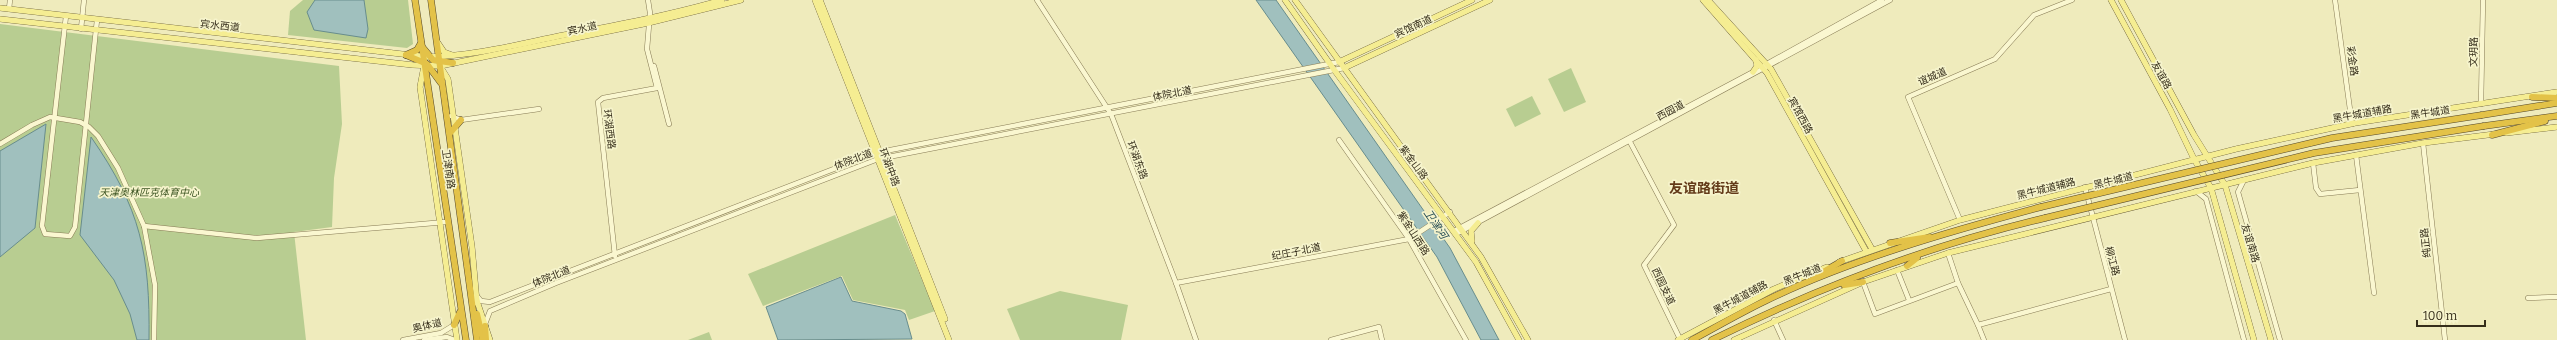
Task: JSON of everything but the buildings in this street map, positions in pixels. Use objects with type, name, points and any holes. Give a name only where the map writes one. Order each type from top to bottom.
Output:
[{"type":"highway","name":"卫津南路","points":[[415,0],[425,61],[427,86],[446,222],[466,340]]},
{"type":"highway","name":"卫津南路","points":[[431,0],[439,62],[451,116],[450,133],[477,340]]},
{"type":"highway","points":[[406,55],[417,50],[421,43]]},
{"type":"highway","points":[[406,55],[425,61],[453,63]]},
{"type":"highway","points":[[425,61],[444,90]]},
{"type":"highway","points":[[2532,97],[2557,98]]},
{"type":"highway","name":"黑牛城道","points":[[1692,340],[1764,301],[1797,286],[1872,259],[2041,207],[2332,138],[2557,103]]},
{"type":"highway","points":[[2492,135],[2557,117]]},
{"type":"highway","name":"黑牛城道","points":[[1712,340],[1772,311],[1832,287],[1999,229],[2314,153],[2484,126],[2557,117]]},
{"type":"highway","points":[[450,133],[461,120]]},
{"type":"highway","points":[[1890,243],[1947,235]]},
{"type":"highway","points":[[1907,266],[1921,255]]},
{"type":"highway","points":[[1797,286],[1842,261]]},
{"type":"highway","points":[[468,270],[483,340]]},
{"type":"highway","points":[[1832,287],[1863,282]]},
{"type":"highway","points":[[454,325],[460,310]]},
{"type":"highway","points":[[485,326],[486,340]]},
{"type":"main road","name":"宾水道","points":[[439,62],[454,56],[649,21],[713,1],[722,0]]},
{"type":"main road","name":"宾水道","points":[[453,63],[741,0]]},
{"type":"main road","name":"环湖中路","points":[[815,0],[952,340]]},
{"type":"main road","name":"环湖中路","points":[[820,0],[949,340]]},
{"type":"main road","name":"紫金山路","points":[[1285,0],[1335,71],[1444,216],[1488,282],[1519,340]]},
{"type":"main road","name":"紫金山路","points":[[1295,0],[1339,62],[1464,230],[1528,340]]},
{"type":"main road","name":"宾馆南道","points":[[1339,62],[1472,0]]},
{"type":"main road","name":"宾馆南道","points":[[1344,68],[1490,0]]},
{"type":"main road","name":"宾馆西路","points":[[1703,0],[1756,56]]},
{"type":"main road","name":"宾馆西路","points":[[1708,0],[1764,67],[1869,250]]},
{"type":"main road","name":"友谊路","points":[[2111,0],[2170,109],[2194,159]]},
{"type":"main road","name":"友谊路","points":[[2121,0],[2206,156]]},
{"type":"main road","name":"宾水西道","points":[[0,8],[406,55]]},
{"type":"main road","name":"宾水西道","points":[[0,19],[404,64],[425,61]]},
{"type":"main road","points":[[437,41],[441,50],[454,56]]},
{"type":"main road","points":[[437,41],[435,50],[425,61],[420,87],[438,223],[456,340]]},
{"type":"main road","points":[[1754,74],[1757,66],[1756,56]]},
{"type":"main road","points":[[439,62],[448,79],[451,116],[455,127],[476,295]]},
{"type":"main road","points":[[404,64],[416,70],[422,76],[427,86]]},
{"type":"main road","name":"黑牛城道辅路","points":[[1679,339],[1774,289],[1869,250],[1960,220],[2206,156],[2352,124],[2557,92]]},
{"type":"main road","points":[[1734,340],[1774,320],[1863,282],[1948,253],[2196,191],[2356,154],[2424,143],[2557,127]]},
{"type":"main road","name":"友谊南路","points":[[2206,156],[2225,185],[2271,340]]},
{"type":"main road","points":[[2194,159],[2211,188],[2254,340]]},
{"type":"main road","points":[[1473,245],[1471,231],[1476,221]]},
{"type":"main road","points":[[468,270],[490,340]]},
{"type":"street","points":[[9,9],[10,0]]},
{"type":"street","points":[[81,29],[84,0]]},
{"type":"street","name":"环湖西路","points":[[615,260],[598,102],[603,98],[657,88],[647,49],[649,21],[648,0]]},
{"type":"street","name":"环湖东路","points":[[1037,0],[1111,114],[1196,340]]},
{"type":"street","name":"西园道","points":[[1455,233],[1464,230],[1476,221],[1754,74],[1882,0]]},
{"type":"street","name":"西园道","points":[[1764,67],[1890,0]]},
{"type":"street","name":"谊城道","points":[[1960,220],[1908,97],[1995,59],[2034,15],[2072,0]]},
{"type":"street","name":"彩金路","points":[[2335,0],[2352,124]]},
{"type":"street","name":"文玥路","points":[[2481,104],[2483,0]]},
{"type":"street","points":[[66,16],[42,226],[45,234],[72,235],[96,20]]},
{"type":"street","points":[[648,39],[669,124]]},
{"type":"street","points":[[1331,65],[1339,62]]},
{"type":"street","name":"体院北道","points":[[476,295],[481,301],[490,302],[878,155],[1108,108],[1331,65]]},
{"type":"street","points":[[1335,71],[1344,68]]},
{"type":"street","name":"体院北道","points":[[485,326],[490,311],[878,155],[1111,114],[1335,71]]},
{"type":"street","points":[[451,116],[461,120],[539,109]]},
{"type":"street","points":[[0,144],[37,122],[54,118],[85,125],[98,136],[118,168],[144,226],[154,280],[154,340]]},
{"type":"street","name":"紫金山西路","points":[[1339,140],[1409,239],[1466,340]]},
{"type":"street","name":"西园支道","points":[[1630,140],[1674,226],[1644,265],[1679,339]]},
{"type":"street","name":"纯正路","points":[[2424,143],[2445,340]]},
{"type":"street","points":[[2356,154],[2374,293]]},
{"type":"street","points":[[2313,163],[2316,188],[2320,194],[2360,190]]},
{"type":"street","points":[[2244,180],[2239,186],[2240,199],[2280,340]]},
{"type":"street","name":"柳江路","points":[[2085,187],[2124,340]]},
{"type":"street","points":[[2196,191],[2206,199],[2244,340]]},
{"type":"street","points":[[1444,216],[1450,212]]},
{"type":"street","name":"纪庄子北道","points":[[1176,284],[1409,239],[1419,234],[1444,216]]},
{"type":"street","points":[[144,226],[256,238],[446,222]]},
{"type":"street","points":[[1464,230],[1468,251]]},
{"type":"street","points":[[1948,253],[1958,283],[1984,340]]},
{"type":"street","points":[[1897,270],[1909,300]]},
{"type":"street","points":[[1863,282],[1875,314],[1909,300],[1958,283]]},
{"type":"street","points":[[1978,326],[2111,289]]},
{"type":"street","points":[[2528,298],[2557,297]]},
{"type":"street","points":[[1774,320],[1783,340]]},
{"type":"street","name":"奥体道","points":[[403,340],[441,333],[454,325]]},
{"type":"street","points":[[1332,340],[1379,326],[1382,340]]},
{"type":"street","points":[[424,340],[447,337],[456,340]]},
{"type":"green space","points":[[303,0],[408,0],[413,44],[407,48],[288,35],[290,11]]},
{"type":"green space","name":"天津奥林匹克体育中心","points":[[0,24],[339,66],[342,124],[334,178],[332,227],[294,232],[306,340],[0,340]]},
{"type":"green space","points":[[1571,68],[1586,102],[1564,112],[1548,79]]},
{"type":"green space","points":[[1532,96],[1541,114],[1515,127],[1506,109]]},
{"type":"green space","points":[[895,215],[935,311],[909,320],[905,310],[853,300],[842,276],[763,306],[748,274]]},
{"type":"green space","points":[[1060,291],[1128,305],[1121,340],[1020,340],[1007,309]]},
{"type":"green space","points":[[709,332],[712,340],[688,340]]},
{"type":"water","points":[[315,0],[364,0],[368,29],[366,38],[314,30],[307,12]]},
{"type":"water","points":[[1256,0],[1276,0],[1450,248],[1499,340],[1481,340],[1437,257]]},
{"type":"water","points":[[46,124],[35,228],[0,257],[0,151]]},
{"type":"water","points":[[91,137],[108,163],[121,187],[132,210],[139,233],[147,282],[149,340],[137,340],[130,314],[114,280],[80,235]]},
{"type":"water","points":[[841,277],[852,301],[901,311],[905,314],[912,339],[778,340],[766,307]]},
{"type":"district","name":"友谊路街道","points":[[1704,188]]},
{"type":"water label","name":"卫津河","points":[[1436,224]]}]
